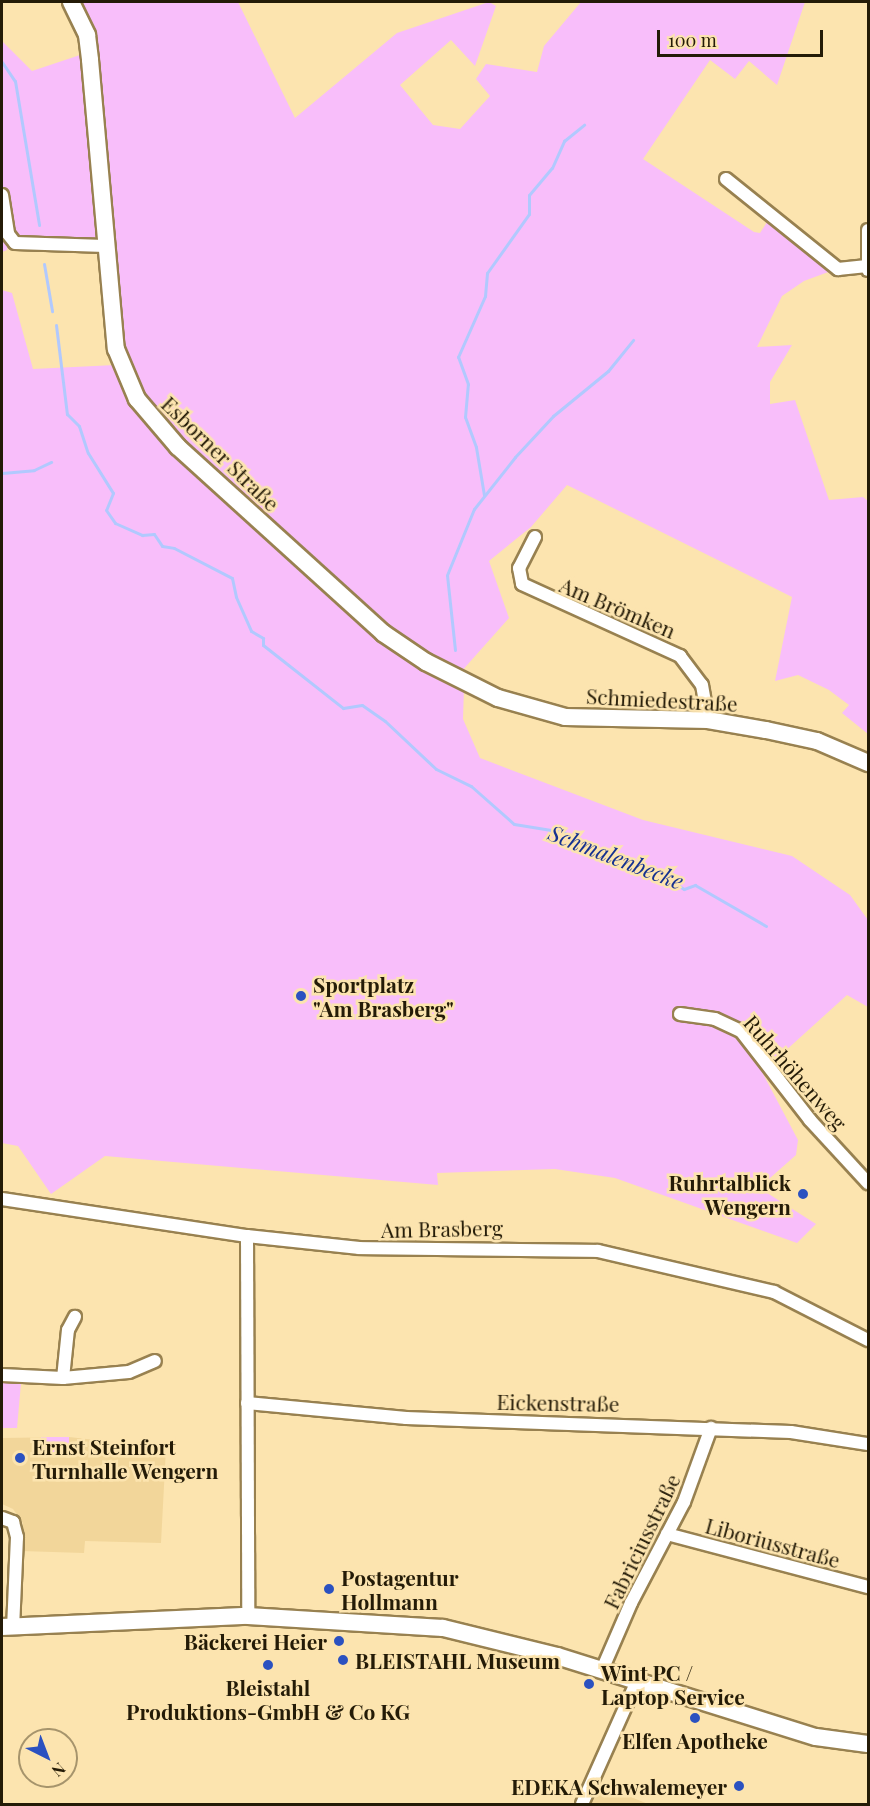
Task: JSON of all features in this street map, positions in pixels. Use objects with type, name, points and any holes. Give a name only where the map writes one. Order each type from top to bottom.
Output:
[{"type":"main road","name":"Esborner Straße","points":[[71,2],[88,42],[116,349],[130,388],[152,420],[368,620],[412,653],[455,676]]},
{"type":"main road","name":"Schmiedestraße","points":[[455,676],[543,714],[708,720],[817,741],[868,763]]},
{"type":"main road","points":[[7,1627],[248,1616],[443,1628],[602,1670],[816,1737],[868,1744]]},
{"type":"street","points":[[726,179],[838,269],[868,268],[868,230]]},
{"type":"street","points":[[2,195],[8,234],[15,243],[105,246]]},
{"type":"street","name":"Am Brömken","points":[[535,537],[519,568],[522,584],[680,656],[702,685],[708,720]]},
{"type":"street","name":"Ruhrhöhenweg","points":[[680,1014],[715,1019],[741,1031],[810,1120],[868,1183]]},
{"type":"street","name":"Am Brasberg","points":[[2,1199],[247,1236],[382,1250],[547,1247],[598,1251],[774,1292],[868,1340]]},
{"type":"street","points":[[247,1236],[248,1616]]},
{"type":"street","points":[[63,1378],[68,1330],[75,1317]]},
{"type":"street","points":[[2,1375],[63,1378],[129,1372],[155,1360]]},
{"type":"street","name":"Eickenstraße","points":[[247,1403],[406,1418],[791,1432],[868,1444]]},
{"type":"street","name":"Fabriciusstraße","points":[[602,1670],[667,1534],[711,1428]]},
{"type":"street","points":[[2,1518],[16,1529],[7,1627]]},
{"type":"street","name":"Liboriusstraße","points":[[667,1534],[868,1587]]},
{"type":"street","points":[[582,1804],[637,1681]]},
{"type":"shaded area","points":[[77,2],[238,2],[295,118],[397,33],[489,2],[496,6],[475,66],[451,40],[400,85],[433,125],[460,129],[490,96],[476,79],[486,64],[537,72],[544,46],[581,2],[805,2],[777,85],[749,61],[735,79],[710,60],[643,159],[754,232],[760,233],[769,219],[831,271],[804,281],[782,296],[757,347],[792,345],[770,382],[770,404],[795,400],[829,500],[863,497],[868,501],[868,734],[842,713],[849,705],[829,690],[798,675],[775,681],[792,597],[567,485],[531,527],[489,561],[509,618],[460,673],[406,644],[158,418],[143,396],[118,332]]},
{"type":"shaded area","points":[[2,41],[32,71],[86,53],[102,244],[41,244],[10,231],[7,250],[2,252]]},
{"type":"shaded area","points":[[2,290],[12,293],[33,369],[115,365],[258,525],[464,687],[463,719],[480,758],[643,820],[792,856],[850,895],[868,920],[868,1007],[847,995],[762,1072],[798,1140],[796,1155],[770,1178],[764,1191],[816,1224],[797,1243],[615,1178],[555,1169],[437,1173],[438,1185],[105,1156],[51,1194],[18,1146],[2,1143]]},
{"type":"shaded area","points":[[2,1383],[21,1383],[17,1428],[2,1428]]},
{"type":"shaded area","points":[[41,1437],[69,1437],[69,1453],[41,1453]]},
{"type":"shaded area","points":[[69,1437],[166,1448],[161,1543],[85,1541],[84,1553],[21,1551],[23,1523],[13,1509],[2,1504],[2,1438]]},
{"type":"shaded area","points":[[592,1782],[626,1795],[648,1804],[582,1804]]},
{"type":"waterway","name":"Schmalenbecke","points":[[2,62],[15,81],[39,225]]},
{"type":"waterway","points":[[484,495],[476,447],[465,417],[468,384],[458,357],[485,296],[487,273],[529,214],[529,195],[552,168],[564,141],[584,125]]},
{"type":"waterway","name":"Schmalenbecke","points":[[44,264],[52,311]]},
{"type":"waterway","name":"Schmalenbecke","points":[[56,325],[67,414],[79,426],[88,453],[113,493],[106,510],[115,523],[142,535],[154,534],[162,546],[174,548],[232,578],[236,597],[251,631],[263,638],[263,645],[343,708],[362,705],[385,721],[436,769],[471,786],[514,824],[563,832],[610,859],[655,869],[684,889],[695,885],[766,926]]},
{"type":"waterway","points":[[455,650],[447,575],[474,509],[515,457],[553,416],[608,371],[633,340]]},
{"type":"waterway","points":[[2,473],[34,470],[51,462]]},
{"type":"place","name":"Sportplatz \"Am Brasberg\"","points":[[301,996]]},
{"type":"place","name":"Ruhrtalblick Wengern","points":[[803,1194]]},
{"type":"place","name":"Ernst Steinfort Turnhalle Wengern","points":[[20,1458]]},
{"type":"place","name":"Postagentur Hollmann","points":[[329,1589]]},
{"type":"place","name":"Bäckerei Heier","points":[[339,1641]]},
{"type":"place","name":"BLEISTAHL Museum","points":[[343,1660]]},
{"type":"place","name":"Bleistahl Produktions-GmbH & Co KG","points":[[268,1665]]},
{"type":"place","name":"Wint PC / Laptop Service","points":[[589,1684]]},
{"type":"place","name":"Elfen Apotheke","points":[[695,1718]]},
{"type":"place","name":"EDEKA Schwalemeyer","points":[[739,1786]]}]
